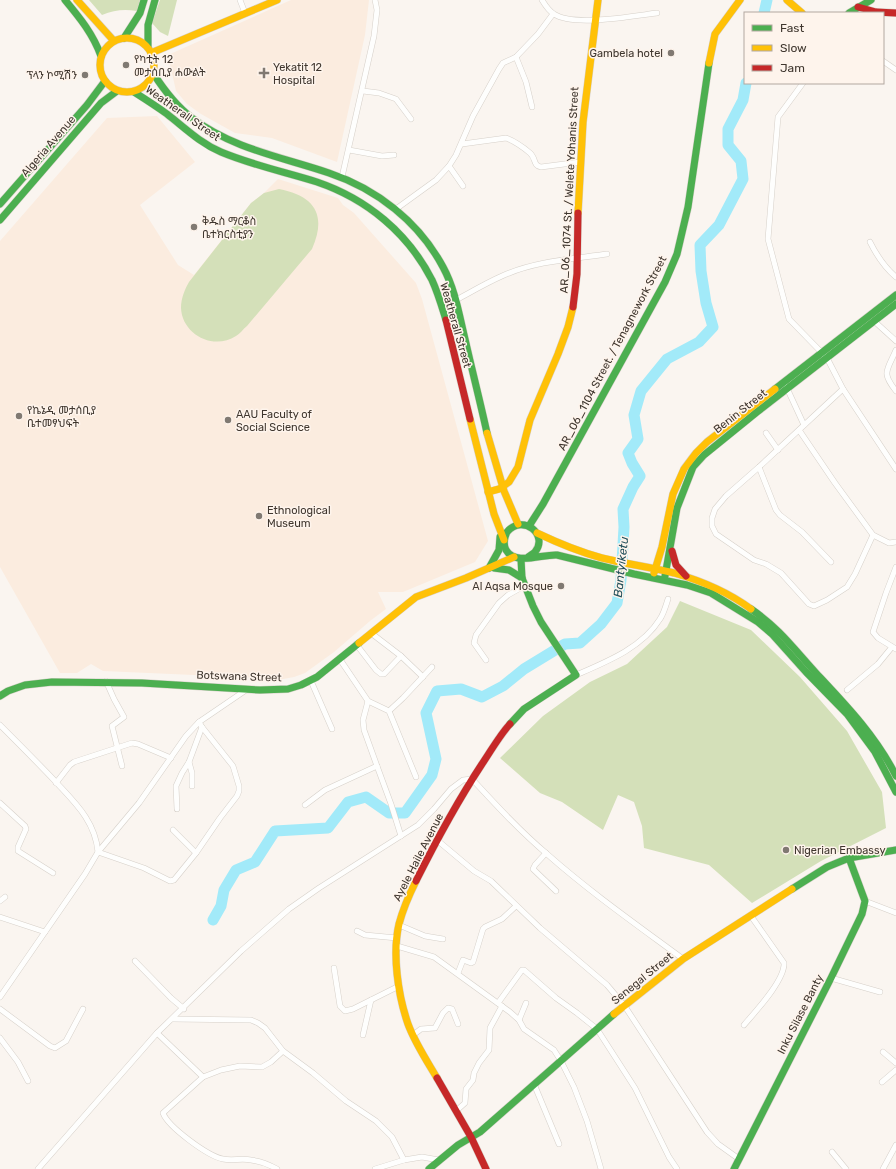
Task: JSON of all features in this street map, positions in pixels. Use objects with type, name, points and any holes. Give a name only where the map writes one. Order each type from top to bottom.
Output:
[{"type":"main road","points":[[65,0],[96,40],[101,56],[100,69],[104,81],[117,91],[126,93],[134,92],[143,88],[154,73],[154,63],[150,50],[148,25],[155,0]]},
{"type":"main road","points":[[77,0],[114,41]]},
{"type":"main road","points":[[124,38],[140,13],[144,0]]},
{"type":"main road","points":[[150,50],[277,0]]},
{"type":"main road","name":"AR_06_1074 St. / Welete Yohanis Street","points":[[502,487],[516,472],[526,432],[569,321],[575,296],[578,258],[580,162],[586,88],[598,0]]},
{"type":"main road","name":"AR_06_1104 Street. / Tenagnework Street","points":[[529,526],[673,266],[688,207],[712,45],[715,34],[740,0]]},
{"type":"main road","points":[[850,12],[871,0]]},
{"type":"main road","points":[[788,1],[801,12]]},
{"type":"main road","points":[[858,7],[876,12]]},
{"type":"main road","points":[[884,12],[896,13]]},
{"type":"main road","points":[[101,56],[106,47],[114,41],[124,38],[137,40],[150,50]]},
{"type":"main road","points":[[154,73],[166,92],[180,108],[194,119],[226,139],[245,147],[342,177],[370,191],[396,209],[412,224],[439,259],[449,279],[456,300],[502,487],[518,524]]},
{"type":"main road","name":"Algeria Avenue","points":[[0,204],[87,105],[104,81]]},
{"type":"main road","name":"Algeria Avenue","points":[[0,220],[101,103],[117,91]]},
{"type":"main road","name":"Weatherall Street","points":[[134,92],[167,114],[183,128],[203,142],[220,152],[318,182],[342,191],[372,208],[395,228],[405,240],[418,256],[431,280],[440,303],[448,328],[488,492],[494,514],[504,540]]},
{"type":"main road","points":[[220,152],[226,139]]},
{"type":"main road","points":[[54,142],[62,148]]},
{"type":"main road","name":"Benin Street","points":[[653,577],[662,547],[673,494],[684,469],[696,453],[707,442],[824,355],[896,295]]},
{"type":"main road","name":"Benin Street","points":[[824,355],[874,322],[896,304]]},
{"type":"main road","name":"Benin Street","points":[[664,580],[677,508],[687,480],[694,467],[717,443],[785,385]]},
{"type":"main road","points":[[488,492],[502,487]]},
{"type":"main road","points":[[896,776],[881,749],[786,639],[762,616],[728,593],[712,586],[666,571],[603,558],[562,545],[537,533],[529,526],[518,524],[508,530],[504,540],[506,550],[521,558],[557,555],[634,574],[687,584],[711,593],[742,611],[772,634],[862,728],[896,792]]},
{"type":"main road","points":[[489,568],[499,550],[501,532]]},
{"type":"main road","points":[[521,558],[532,555],[539,545],[537,533]]},
{"type":"main road","points":[[671,542],[673,558],[676,566],[686,577]]},
{"type":"main road","points":[[640,566],[655,557],[662,547]]},
{"type":"main road","points":[[521,558],[524,586],[541,622],[576,675]]},
{"type":"main road","name":"Botswana Street","points":[[0,696],[20,686],[32,684],[106,681],[247,689],[288,689],[311,681],[416,597],[489,568],[521,558]]},
{"type":"main road","points":[[489,568],[502,567],[509,569],[515,571],[522,578]]},
{"type":"main road","name":"Ayele Haile Avenue","points":[[486,1169],[472,1137],[413,1036],[408,1024],[399,986],[397,970],[397,942],[399,925],[414,883],[437,840],[472,779],[502,733],[524,708],[576,675]]},
{"type":"main road","name":"Senegal Street","points":[[429,1169],[458,1145],[480,1132],[624,1005],[683,959],[827,867],[849,858],[896,850]]},
{"type":"main road","points":[[849,858],[866,901]]},
{"type":"main road","name":"Inku Silase Banty","points":[[734,1169],[832,978],[857,926],[866,901]]},
{"type":"street","points":[[240,0],[244,13]]},
{"type":"street","points":[[342,177],[363,91],[374,36],[377,10],[375,0]]},
{"type":"street","points":[[542,0],[553,14],[568,19],[595,20],[657,13]]},
{"type":"street","points":[[396,209],[436,180],[449,166],[462,144],[473,116],[498,69],[503,63],[516,57],[538,34],[553,14]]},
{"type":"street","points":[[516,57],[526,82],[532,107]]},
{"type":"street","points":[[884,62],[896,70]]},
{"type":"street","points":[[801,84],[778,117],[768,239],[789,319],[824,355],[843,389],[896,469]]},
{"type":"street","points":[[363,91],[380,93],[396,98],[411,119]]},
{"type":"street","points":[[462,144],[506,138],[530,154],[538,167],[580,162]]},
{"type":"street","points":[[349,150],[382,156],[394,155]]},
{"type":"street","points":[[449,166],[463,186]]},
{"type":"street","points":[[870,242],[881,262],[896,278]]},
{"type":"street","points":[[456,300],[503,276],[530,266],[552,261],[607,254]]},
{"type":"street","points":[[874,322],[896,341]]},
{"type":"street","points":[[896,350],[886,375],[896,391]]},
{"type":"street","points":[[785,385],[804,425]]},
{"type":"street","points":[[843,389],[726,496],[715,509],[712,518],[712,526],[716,534],[730,544],[754,560],[766,564],[781,573],[809,604],[814,606],[847,587],[855,574],[873,534]]},
{"type":"street","points":[[799,430],[835,483],[873,534],[889,543],[896,542]]},
{"type":"street","points":[[766,433],[778,450]]},
{"type":"street","points":[[759,467],[776,510],[780,515],[802,532],[831,562]]},
{"type":"street","points":[[847,690],[878,664],[894,648],[878,638],[873,632],[896,567]]},
{"type":"street","points":[[486,660],[474,643],[476,636],[504,599],[524,586]]},
{"type":"street","points":[[576,675],[619,655],[649,634],[662,617],[668,599]]},
{"type":"street","points":[[371,633],[402,656],[424,677]]},
{"type":"street","points":[[356,644],[376,670],[381,674],[384,674],[402,656]]},
{"type":"street","points":[[339,658],[368,700],[389,711],[416,777]]},
{"type":"street","points":[[389,711],[424,677],[432,667]]},
{"type":"street","points":[[106,681],[124,717],[112,726],[122,766]]},
{"type":"street","points":[[311,681],[332,729]]},
{"type":"street","points":[[0,997],[85,874],[98,852],[139,803],[186,736],[247,689]]},
{"type":"street","points":[[368,700],[363,720],[364,730],[402,836]]},
{"type":"street","points":[[0,725],[74,801],[88,819],[96,837],[98,852]]},
{"type":"street","points":[[177,809],[176,786],[189,762],[201,725]]},
{"type":"street","points":[[98,852],[144,868],[170,881],[174,880],[196,853],[237,796],[239,791],[239,786],[232,766],[201,725]]},
{"type":"street","points":[[56,782],[74,762],[132,743],[138,744],[171,758]]},
{"type":"street","points":[[189,762],[192,773],[192,786]]},
{"type":"street","points":[[306,805],[325,790],[376,766]]},
{"type":"street","points":[[38,1169],[157,1033],[184,1009],[241,951],[289,909],[319,888],[418,825],[451,789],[463,780],[472,779],[505,815],[575,878],[683,959]]},
{"type":"street","points":[[0,803],[25,826],[26,829],[17,850],[53,873]]},
{"type":"street","points":[[173,830],[196,853]]},
{"type":"street","points":[[437,840],[465,864],[490,881],[540,928],[607,985],[624,1005],[707,1132],[718,1144],[739,1159]]},
{"type":"street","points":[[546,853],[533,869],[556,891]]},
{"type":"street","points":[[0,901],[5,897]]},
{"type":"street","points":[[866,901],[896,914]]},
{"type":"street","points":[[458,973],[463,960],[471,963],[473,962],[481,932],[485,927],[502,919],[516,906]]},
{"type":"street","points":[[744,1025],[766,998],[784,969],[784,963],[751,916]]},
{"type":"street","points":[[0,918],[45,932]]},
{"type":"street","points":[[399,925],[425,936],[443,939]]},
{"type":"street","points":[[357,930],[365,934],[397,942],[431,955],[458,973],[500,1005],[519,1020],[524,1028],[554,1050],[574,1088],[587,1121],[601,1169]]},
{"type":"street","points":[[135,961],[171,998],[184,1009]]},
{"type":"street","points":[[334,968],[340,1006],[345,1011],[350,1011],[399,986]]},
{"type":"street","points":[[456,1111],[465,1103],[466,1088],[473,1080],[474,1073],[479,1063],[489,1050],[490,1028],[500,1005],[512,982],[522,970],[524,970],[556,998],[597,1029],[635,1088],[669,1157],[677,1169]]},
{"type":"street","points":[[832,978],[880,992]]},
{"type":"street","points":[[363,1035],[371,1000]]},
{"type":"street","points":[[519,1020],[526,1003]]},
{"type":"street","points":[[413,1036],[421,1029],[435,1028],[443,1013],[448,1008],[452,1009],[458,1024]]},
{"type":"street","points":[[0,1009],[50,1046],[55,1048],[66,1041],[83,1009]]},
{"type":"street","points":[[173,1019],[251,1020],[258,1023],[265,1028],[283,1051],[313,1073],[346,1101],[376,1121],[392,1137],[404,1160]]},
{"type":"street","points":[[157,1033],[203,1077]]},
{"type":"street","points":[[0,1038],[18,1062],[28,1081]]},
{"type":"street","points":[[277,1169],[251,1160],[224,1159],[216,1156],[181,1135],[168,1122],[163,1113],[203,1077],[215,1072],[240,1066],[262,1068],[283,1051]]},
{"type":"street","points":[[883,1052],[896,1064]]},
{"type":"street","points":[[882,1082],[896,1070]]},
{"type":"street","points":[[534,1084],[559,1144]]},
{"type":"street","points":[[883,1169],[896,1145]]},
{"type":"street","points":[[832,1152],[846,1169]]},
{"type":"street","points":[[375,1169],[404,1160],[422,1157],[439,1160]]},
{"type":"shaded area","name":"Yekatit 12 Hospital","points":[[291,0],[369,0],[365,35],[337,162],[272,138],[235,133],[201,114],[187,104],[176,91],[168,55]]},
{"type":"shaded area","name":"AAU Faculty of Social Science","points":[[157,116],[195,162],[140,205],[178,265],[194,275],[251,203],[278,179],[338,198],[343,205],[354,213],[416,283],[422,299],[488,541],[475,562],[403,592],[378,592],[386,609],[334,652],[305,673],[294,677],[283,679],[103,671],[91,664],[77,673],[60,673],[0,567],[0,241],[107,118]]},
{"type":"green space","points":[[89,0],[140,0],[137,11],[119,10],[102,15]]},
{"type":"green space","points":[[160,0],[177,0],[168,36],[160,32],[152,23]]},
{"type":"green space","points":[[279,189],[291,192],[301,197],[309,202],[315,209],[318,217],[318,226],[312,249],[247,326],[237,335],[227,340],[218,342],[209,341],[200,337],[187,325],[181,308],[184,294],[189,282],[251,203],[264,193]]},
{"type":"green space","points":[[680,601],[751,630],[800,677],[847,731],[882,792],[886,828],[821,861],[752,903],[709,865],[644,848],[642,826],[634,802],[618,795],[603,830],[562,802],[540,793],[500,758],[543,716],[590,682],[627,664],[667,627]]},
{"type":"waterway","name":"Bantyiketu","points":[[764,12],[767,0]]},
{"type":"waterway","name":"Bantyiketu","points":[[213,920],[221,906],[224,890],[236,870],[255,862],[275,831],[328,828],[348,802],[366,797],[389,813],[405,813],[432,775],[436,759],[426,713],[437,691],[461,689],[482,697],[503,686],[524,669],[565,644],[580,643],[601,624],[617,603],[621,580],[624,527],[623,509],[640,476],[628,453],[638,439],[634,415],[641,391],[667,359],[699,342],[713,327],[706,303],[701,271],[700,245],[719,225],[743,179],[741,161],[728,145],[728,129],[743,100],[746,84]]},
{"type":"traffic: fast","points":[[65,0],[90,33],[101,56]]},
{"type":"traffic: fast","points":[[124,38],[140,13],[144,0]]},
{"type":"traffic: fast","points":[[148,47],[148,25],[155,0]]},
{"type":"traffic: fast","points":[[851,12],[871,0]]},
{"type":"traffic: fast","points":[[529,526],[543,504],[665,282],[677,254],[688,207],[709,63]]},
{"type":"traffic: fast","points":[[153,73],[166,92],[176,103],[192,118],[208,129],[241,145],[329,173],[364,188],[395,209],[422,236],[443,267],[454,293],[487,433]]},
{"type":"traffic: fast","points":[[0,204],[87,105],[105,81]]},
{"type":"traffic: fast","points":[[0,220],[101,103],[117,91]]},
{"type":"traffic: fast","points":[[134,92],[163,111],[206,144],[221,152],[245,161],[317,182],[335,189],[369,208],[384,220],[411,247],[432,280],[446,320]]},
{"type":"traffic: fast","points":[[775,389],[896,295]]},
{"type":"traffic: fast","points":[[665,576],[677,508],[693,467],[704,455],[757,412],[896,304]]},
{"type":"traffic: fast","points":[[527,558],[535,552],[538,545],[539,539],[537,533],[527,525],[513,527],[507,532],[504,543],[505,548],[510,555],[522,558],[529,558],[557,555],[687,585],[711,593],[758,622],[772,634],[847,714],[875,752],[896,792]]},
{"type":"traffic: fast","points":[[489,568],[499,550],[500,537]]},
{"type":"traffic: fast","points":[[510,724],[524,709],[576,675],[541,622],[533,606],[522,578],[521,559]]},
{"type":"traffic: fast","points":[[494,568],[509,570],[522,578]]},
{"type":"traffic: fast","points":[[751,609],[778,631],[849,709],[870,734],[896,776]]},
{"type":"traffic: fast","points":[[0,696],[8,691],[25,685],[52,682],[142,683],[260,690],[288,689],[301,685],[317,677],[359,643]]},
{"type":"traffic: fast","points":[[792,889],[827,867],[849,858],[896,850]]},
{"type":"traffic: fast","points":[[734,1169],[862,914],[865,901],[849,858]]},
{"type":"traffic: fast","points":[[429,1169],[458,1145],[480,1132],[614,1014]]},
{"type":"traffic: slow","points":[[77,0],[114,41]]},
{"type":"traffic: slow","points":[[151,53],[277,0]]},
{"type":"traffic: slow","points":[[578,213],[583,122],[598,0]]},
{"type":"traffic: slow","points":[[709,63],[715,34],[740,0]]},
{"type":"traffic: slow","points":[[787,0],[801,12]]},
{"type":"traffic: slow","points":[[122,38],[132,38],[142,42],[150,50],[154,60],[154,65],[154,70],[150,80],[142,88],[132,92],[122,92],[112,88],[104,80],[100,70],[100,60],[104,50],[112,42],[122,38]]},
{"type":"traffic: slow","points":[[488,492],[499,489],[509,482],[518,467],[530,420],[558,354],[568,327],[573,307]]},
{"type":"traffic: slow","points":[[654,573],[662,547],[673,494],[684,469],[696,453],[707,442],[775,389]]},
{"type":"traffic: slow","points":[[470,419],[494,514],[504,540]]},
{"type":"traffic: slow","points":[[487,433],[504,491],[518,524]]},
{"type":"traffic: slow","points":[[537,533],[594,556],[674,573],[695,580],[724,592],[751,609]]},
{"type":"traffic: slow","points":[[359,643],[416,597],[466,578],[514,557]]},
{"type":"traffic: slow","points":[[416,881],[406,902],[399,924],[396,948],[397,974],[401,1000],[408,1024],[437,1078]]},
{"type":"traffic: slow","points":[[614,1014],[683,959],[792,889]]},
{"type":"traffic: jam","points":[[858,7],[876,12]]},
{"type":"traffic: jam","points":[[884,12],[896,13]]},
{"type":"traffic: jam","points":[[573,307],[577,274],[578,213]]},
{"type":"traffic: jam","points":[[446,320],[470,419]]},
{"type":"traffic: jam","points":[[672,551],[676,565],[686,576]]},
{"type":"traffic: jam","points":[[416,881],[439,836],[464,793],[510,724]]},
{"type":"traffic: jam","points":[[437,1078],[471,1137],[486,1169]]},
{"type":"place","name":"Gambela hotel","points":[[671,53]]},
{"type":"place","name":"የካቲት 12 መታሰቢያ ሐውልት","points":[[126,65]]},
{"type":"place","name":"Yekatit 12 Hospital","points":[[264,73]]},
{"type":"place","name":"ፕላን ኮሚሽን","points":[[85,75]]},
{"type":"place","name":"ቅዱስ ማርቆስ ቤተክርስቲያን","points":[[194,227]]},
{"type":"place","name":"የኬኔዲ መታሰቢያ ቤተመፃህፍት","points":[[19,416]]},
{"type":"place","name":"AAU Faculty of Social Science","points":[[228,420]]},
{"type":"place","name":"Ethnological Museum","points":[[259,516]]},
{"type":"place","name":"Al Aqsa Mosque","points":[[561,586]]},
{"type":"place","name":"Nigerian Embassy","points":[[786,850]]}]
